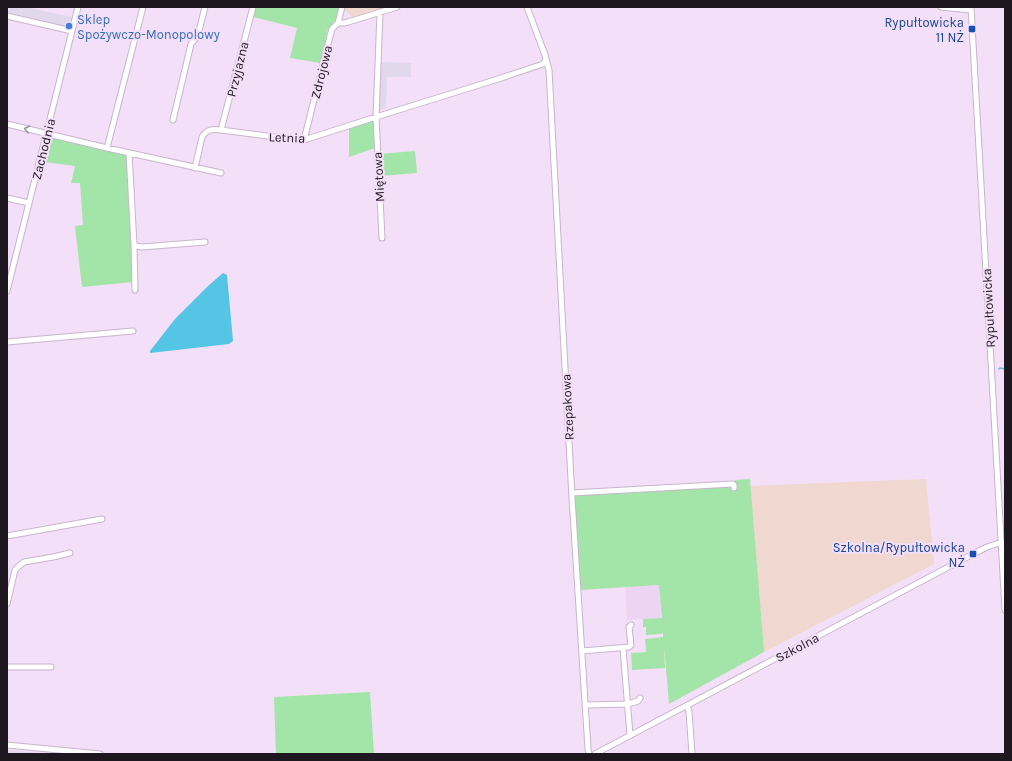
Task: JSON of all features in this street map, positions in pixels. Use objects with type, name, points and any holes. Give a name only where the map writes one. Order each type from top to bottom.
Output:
[{"type":"street","name":"Zachodnia","points":[[7,292],[9,275],[29,204],[78,7]]},
{"type":"street","points":[[108,148],[144,7]]},
{"type":"street","points":[[173,120],[191,44],[197,38],[205,7]]},
{"type":"street","name":"Przyjazna","points":[[221,130],[252,7]]},
{"type":"street","name":"Zdrojowa","points":[[304,140],[332,29],[338,23],[342,7]]},
{"type":"street","points":[[338,23],[348,22],[397,7]]},
{"type":"street","name":"Rzepakowa","points":[[527,7],[545,54],[549,70],[572,493],[589,754]]},
{"type":"street","points":[[941,7],[971,9]]},
{"type":"street","name":"Rypułtowicka","points":[[971,9],[1005,610]]},
{"type":"street","name":"Miętowa","points":[[380,12],[376,116],[382,238]]},
{"type":"street","points":[[7,16],[72,31]]},
{"type":"street","name":"Letnia","points":[[195,168],[202,137],[209,130],[221,130],[304,140],[543,64],[546,59]]},
{"type":"street","points":[[7,124],[221,173]]},
{"type":"street","points":[[129,153],[135,290]]},
{"type":"street","points":[[7,198],[29,204]]},
{"type":"street","points":[[134,245],[142,247],[205,242]]},
{"type":"street","points":[[7,342],[133,331]]},
{"type":"street","points":[[572,493],[732,484],[734,485],[734,488]]},
{"type":"street","points":[[7,536],[102,519]]},
{"type":"street","name":"Szkolna","points":[[594,754],[987,547],[1002,542]]},
{"type":"street","points":[[7,604],[15,570],[19,566],[30,560],[70,553]]},
{"type":"street","points":[[582,651],[629,648],[629,627],[631,625]]},
{"type":"street","points":[[623,648],[630,735]]},
{"type":"street","points":[[7,667],[51,667]]},
{"type":"street","points":[[585,705],[628,704],[638,701],[640,698]]},
{"type":"street","points":[[687,705],[689,712],[692,754]]},
{"type":"street","points":[[7,745],[100,754]]},
{"type":"shaded area","points":[[10,7],[25,7],[72,17],[69,28],[8,12]]},
{"type":"shaded area","points":[[345,7],[386,7],[352,17]]},
{"type":"shaded area","points":[[379,62],[411,63],[411,77],[387,77],[386,108],[377,111]]},
{"type":"shaded area","points":[[926,479],[934,564],[764,652],[750,486]]},
{"type":"shaded area","points":[[659,585],[661,618],[627,620],[625,587]]},
{"type":"shaded area","points":[[7,750],[39,753],[39,754],[7,754]]},
{"type":"green space","points":[[256,7],[341,7],[336,19],[328,29],[320,63],[290,58],[297,28],[253,17]]},
{"type":"green space","points":[[373,120],[375,148],[349,157],[349,128]]},
{"type":"green space","points":[[51,137],[58,139],[61,138],[126,154],[133,282],[82,287],[75,226],[83,225],[80,183],[71,183],[75,166],[44,162]]},
{"type":"green space","points":[[415,151],[417,173],[380,176],[379,154]]},
{"type":"green space","points":[[750,479],[764,652],[669,704],[664,644],[665,668],[632,670],[631,653],[646,652],[645,639],[663,637],[663,632],[662,634],[646,635],[646,627],[643,627],[643,619],[662,618],[659,585],[580,590],[573,496],[735,486],[735,480]]},
{"type":"green space","points":[[370,692],[374,754],[276,754],[274,697]]},
{"type":"water","points":[[223,273],[227,275],[233,341],[229,344],[150,353],[175,319]]},
{"type":"waterway","points":[[999,369],[1005,369]]},
{"type":"place","name":"Sklep Spożywczo-Monopolowy","points":[[69,26]]},
{"type":"place","name":"Rypułtowicka 11 NŻ","points":[[972,29]]},
{"type":"place","name":"Szkolna/Rypułtowicka NŻ","points":[[973,554]]}]
